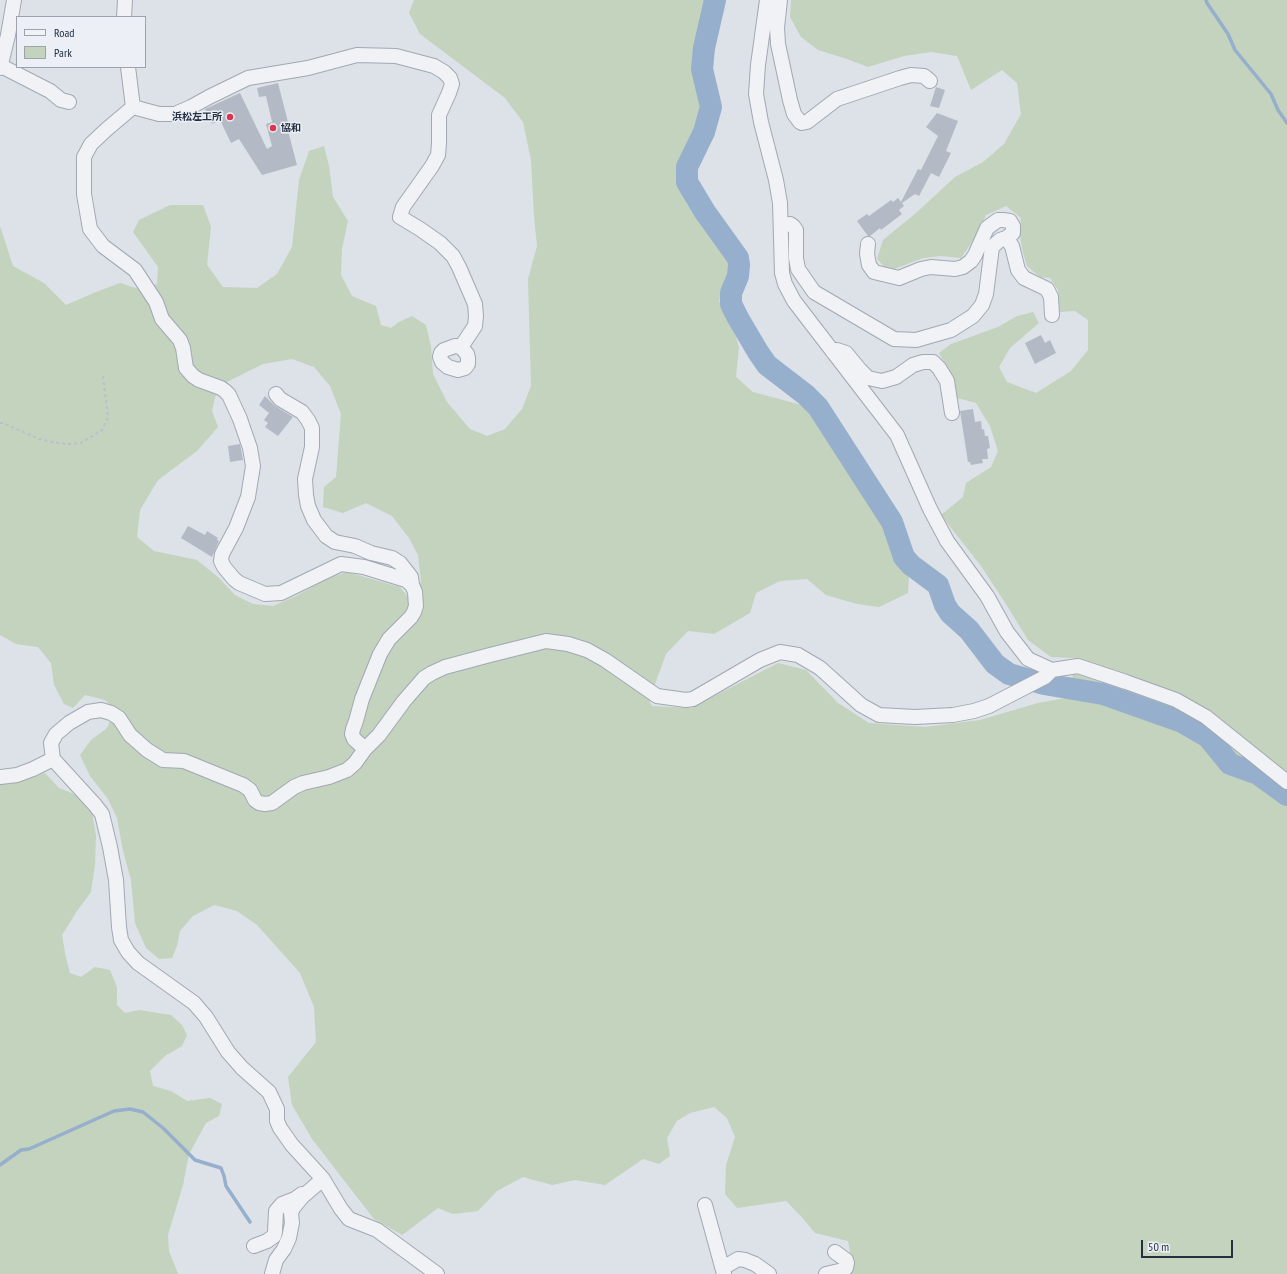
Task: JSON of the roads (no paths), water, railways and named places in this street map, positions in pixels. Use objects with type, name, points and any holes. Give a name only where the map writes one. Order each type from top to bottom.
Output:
[{"type":"street","points":[[14,0],[8,35],[0,67],[50,91],[61,100],[69,102]]},
{"type":"street","points":[[124,16],[125,0]]},
{"type":"street","points":[[768,0],[758,65],[756,94],[760,122],[776,180],[780,203],[782,273],[785,284],[794,301],[897,435],[930,509],[948,541],[987,596],[1006,632],[1028,659],[1052,670],[1078,666],[1176,700],[1206,717],[1287,782]]},
{"type":"street","points":[[780,0],[777,28],[778,44],[790,100],[794,114],[800,122],[807,122],[837,99],[900,78],[918,75],[924,76],[930,81]]},
{"type":"street","points":[[133,107],[159,114],[175,114],[248,78],[302,70],[357,55],[396,56],[434,66],[444,72],[450,78],[452,84],[439,115],[438,155],[403,207],[400,217],[420,228],[440,243],[453,256],[459,267],[475,304],[476,316],[475,326],[461,347]]},
{"type":"street","points":[[128,68],[133,107]]},
{"type":"street","points":[[133,107],[91,144],[84,157],[84,194],[90,229],[103,246],[135,270],[156,302],[162,319],[180,340],[183,348],[186,368],[199,380],[222,388],[240,419],[250,448],[253,466],[248,497],[236,528],[222,554],[221,561],[224,568],[239,583],[265,594],[281,593],[341,564],[364,567],[406,580],[412,585]]},
{"type":"street","points":[[781,225],[790,224],[796,230],[796,258],[798,269],[814,292],[884,334],[894,339],[906,340],[916,340],[951,330],[973,316],[982,305],[986,294],[992,247],[1000,240],[1013,233],[1013,226],[1010,221],[998,220],[987,228],[971,262],[963,268],[955,269],[932,267],[920,269],[899,278],[874,272],[869,265],[866,254],[868,244]]},
{"type":"street","points":[[1006,238],[1012,246],[1018,270],[1024,278],[1047,289],[1051,297],[1052,315]]},
{"type":"street","points":[[833,352],[837,350],[846,352],[868,378],[882,381],[896,377],[914,365],[923,362],[933,362],[939,368],[947,381],[952,413]]},
{"type":"street","points":[[276,394],[302,412],[312,428],[312,447],[305,479],[308,506],[314,520],[326,536],[335,542],[355,546],[371,553],[392,558],[400,563],[411,577],[417,599],[416,606],[411,617],[389,639],[380,654],[362,699],[356,721],[352,729],[352,734],[365,749]]},
{"type":"street","points":[[437,1274],[377,1230],[350,1219],[341,1209],[322,1179],[292,1145],[280,1128],[277,1121],[277,1109],[269,1092],[242,1068],[228,1052],[206,1017],[194,1003],[138,963],[128,952],[121,940],[116,880],[102,814],[53,760],[51,743],[56,734],[69,723],[88,712],[101,710],[111,713],[119,718],[130,735],[147,750],[163,760],[184,761],[243,785],[250,790],[255,800],[259,803],[265,804],[272,803],[294,787],[303,783],[329,777],[347,770],[379,735],[404,700],[424,678],[432,672],[490,654],[546,641],[568,644],[587,650],[605,660],[657,696],[686,700],[693,699],[760,660],[780,652],[798,655],[820,668],[861,706],[879,715],[915,717],[974,711],[989,706],[1045,677],[1052,670]]},
{"type":"street","points":[[0,777],[17,775],[53,760]]},
{"type":"street","points":[[272,1274],[276,1260],[284,1249],[289,1238],[292,1223],[291,1213],[293,1208],[322,1179]]},
{"type":"street","points":[[254,1246],[267,1241],[274,1236],[276,1211],[282,1204],[295,1199],[310,1190]]},
{"type":"street","points":[[705,1205],[723,1271],[738,1259],[755,1264],[769,1274]]},
{"type":"street","points":[[826,1274],[846,1268],[846,1260],[835,1252]]},
{"type":"waterway","points":[[715,0],[704,48],[702,69],[711,107],[704,132],[687,167],[687,182],[705,212],[738,258],[738,276],[731,293],[731,304],[738,318],[767,365],[806,395],[818,407],[892,522],[904,557],[911,565],[938,585],[945,605],[950,613],[969,630],[995,664],[1009,674],[1044,684],[1103,694],[1182,722],[1208,737],[1230,764],[1258,774],[1287,795]]},
{"type":"waterway","points":[[1206,0],[1228,34],[1235,50],[1271,94],[1278,110],[1287,123]]},
{"type":"waterway","points":[[0,1165],[21,1150],[29,1149],[114,1111],[130,1109],[143,1112],[163,1128],[195,1160],[221,1168],[226,1186],[250,1222]]},
{"type":"place","name":"浜松左工所","points":[[230,117]]},
{"type":"place","name":"協和","points":[[273,128]]}]
